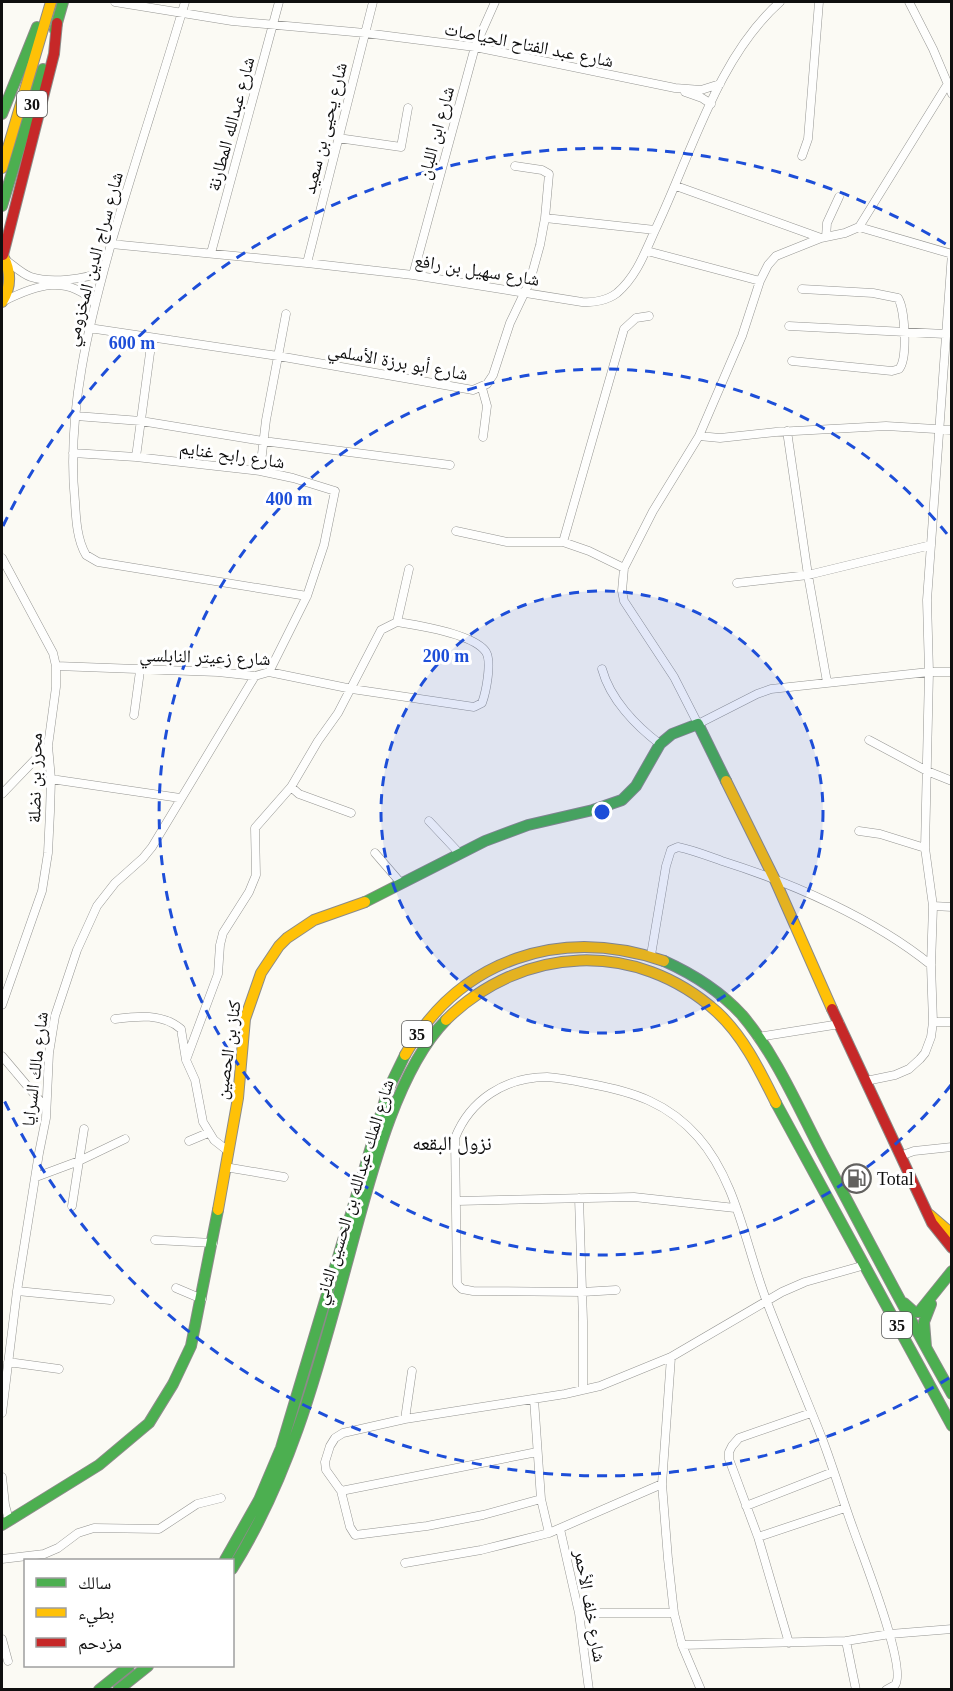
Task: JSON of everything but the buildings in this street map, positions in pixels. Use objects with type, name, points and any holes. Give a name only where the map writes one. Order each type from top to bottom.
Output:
[{"type":"main road","name":"30","points":[[2,206],[63,2]]},
{"type":"main road","name":"30","points":[[2,168],[50,5]]},
{"type":"main road","points":[[2,114],[38,25],[50,5]]},
{"type":"main road","points":[[2,302],[10,285],[10,273],[3,256],[51,65],[57,23]]},
{"type":"main road","points":[[698,724],[775,880],[811,964],[900,1156],[936,1230],[951,1248]]},
{"type":"main road","name":"كناز بن الحصين","points":[[5,1523],[99,1465],[149,1423],[156,1414],[191,1346],[213,1243],[238,1098],[245,1019],[261,973],[279,946],[314,921],[360,904],[485,841],[528,825],[593,810],[621,800],[636,786],[660,744],[672,734],[698,724]]},
{"type":"main road","name":"شارع الملك عبدالله بن الحسين الثاني","points":[[226,1559],[259,1500],[281,1448],[388,1090],[404,1056],[418,1032],[443,1002],[470,981],[524,956],[546,950],[586,946],[619,948],[651,955],[681,968],[732,1005],[758,1037],[791,1094],[855,1218],[951,1394]]},
{"type":"main road","name":"شارع الملك عبدالله بن الحسين الثاني","points":[[234,1566],[256,1531],[291,1454],[376,1163],[403,1084],[414,1060],[440,1026],[460,1005],[484,989],[533,967],[566,960],[581,959],[624,964],[666,978],[683,986],[716,1011],[745,1044],[951,1426]]},
{"type":"main road","points":[[930,1215],[951,1234]]},
{"type":"main road","points":[[843,1224],[845,1218],[855,1218]]},
{"type":"main road","points":[[926,1347],[924,1322],[934,1297],[951,1271]]},
{"type":"main road","points":[[899,1300],[917,1313],[951,1282]]},
{"type":"main road","points":[[99,1689],[126,1667]]},
{"type":"main road","points":[[118,1689],[146,1667]]},
{"type":"street","name":"شارع عبد الفتاح الحياصات","points":[[115,2],[273,25],[365,33],[475,47],[675,88],[701,90],[721,83]]},
{"type":"street","name":"شارع سراج الدين المخزومي","points":[[185,2],[103,271],[89,328],[73,453],[78,530],[82,549],[91,559],[106,565],[307,596]]},
{"type":"street","name":"شارع عبدالله المطارنة","points":[[211,253],[279,2]]},
{"type":"street","name":"شارع يحيى بن سعيد","points":[[307,262],[373,2]]},
{"type":"street","name":"شارع ابن اللبان","points":[[413,275],[475,47],[495,2]]},
{"type":"street","points":[[675,88],[712,100],[748,35],[758,22],[780,2]]},
{"type":"street","points":[[802,156],[808,139],[819,2]]},
{"type":"street","points":[[909,2],[933,49],[951,94]]},
{"type":"street","points":[[947,84],[859,227],[845,233],[823,237],[776,256],[768,265],[760,281],[742,336],[699,436],[653,511],[624,568],[622,591],[624,601],[674,677],[698,724],[762,692],[827,682],[951,670]]},
{"type":"street","name":"شارع سهيل بن رافع","points":[[111,244],[307,262],[413,275],[524,294],[588,302],[608,298],[618,292],[630,279],[647,251],[712,100]]},
{"type":"street","points":[[338,138],[401,147],[408,108]]},
{"type":"street","name":"شارع أبو برزة الأسلمي","points":[[89,328],[278,356],[473,390],[482,388],[493,375],[510,323],[524,294],[540,245],[545,218],[549,174],[542,170],[515,166]]},
{"type":"street","points":[[676,186],[823,237]]},
{"type":"street","points":[[823,237],[839,197]]},
{"type":"street","points":[[545,218],[655,230]]},
{"type":"street","points":[[859,227],[951,254],[945,334],[948,346],[938,430],[927,600],[929,672],[925,848],[933,906],[930,965],[933,1022],[931,1037],[925,1053],[909,1069],[895,1075],[866,1081]]},
{"type":"street","points":[[647,251],[760,281]]},
{"type":"street","points":[[3,256],[31,276],[59,282],[80,290],[95,303]]},
{"type":"street","points":[[2,302],[33,288],[82,279],[103,271]]},
{"type":"street","points":[[792,361],[896,371],[903,364],[902,305],[898,298],[873,293],[802,289]]},
{"type":"street","points":[[260,471],[263,441],[286,314]]},
{"type":"street","points":[[563,542],[624,329],[636,318],[649,316]]},
{"type":"street","points":[[789,326],[945,334]]},
{"type":"street","points":[[136,457],[152,338]]},
{"type":"street","points":[[482,388],[488,406],[483,438]]},
{"type":"street","points":[[76,416],[141,421],[263,441],[450,465]]},
{"type":"street","points":[[699,436],[720,438],[788,431],[886,426],[951,430]]},
{"type":"street","points":[[788,431],[808,575],[827,682]]},
{"type":"street","name":"شارع رابح غنايم","points":[[73,453],[136,457],[260,471],[335,491],[324,545],[307,596],[269,672]]},
{"type":"street","points":[[456,531],[507,542],[563,542],[589,551],[624,568]]},
{"type":"street","points":[[737,583],[808,575],[931,545]]},
{"type":"street","name":"محرز بن نضلة","points":[[2,558],[53,653],[56,666],[56,687],[48,746],[51,779],[48,853],[42,891],[2,1005]]},
{"type":"street","points":[[186,1060],[218,974],[223,933],[249,892],[256,875],[255,828],[291,787],[352,689],[381,630],[397,622],[409,569]]},
{"type":"street","name":"شارع زعيتر النابلسي","points":[[56,666],[140,671],[218,672],[255,676],[269,672],[352,689],[478,707],[482,703],[489,660],[481,647],[465,639],[397,622]]},
{"type":"street","points":[[602,669],[606,683],[623,708],[646,734],[660,744]]},
{"type":"street","points":[[134,715],[140,671]]},
{"type":"street","name":"شارع مالك السرايا","points":[[2,1413],[2,1396],[17,1291],[46,1108],[51,1034],[77,950],[97,906],[115,883],[152,847],[255,676]]},
{"type":"street","points":[[869,740],[951,781]]},
{"type":"street","points":[[2,794],[48,746]]},
{"type":"street","points":[[51,779],[180,798]]},
{"type":"street","points":[[291,787],[299,794],[351,813]]},
{"type":"street","points":[[429,821],[460,854]]},
{"type":"street","points":[[859,831],[880,834],[925,848]]},
{"type":"street","points":[[651,955],[669,855],[674,848],[685,848],[775,880],[884,932],[930,965]]},
{"type":"street","points":[[375,853],[400,882]]},
{"type":"street","points":[[933,906],[951,907]]},
{"type":"street","points":[[115,1019],[158,1017],[169,1020],[181,1029],[186,1060],[195,1080],[198,1105],[208,1133],[219,1146],[228,1151]]},
{"type":"street","points":[[933,1022],[951,1022]]},
{"type":"street","points":[[758,1037],[840,1024]]},
{"type":"street","points":[[2,1056],[46,1108]]},
{"type":"street","points":[[616,1290],[473,1291],[459,1287],[456,1279],[455,1138],[466,1116],[475,1105],[503,1086],[542,1077],[622,1089],[640,1095],[672,1113],[697,1136],[716,1159],[726,1178],[767,1301],[812,1413],[890,1634],[899,1678],[896,1685],[886,1689]]},
{"type":"street","points":[[72,1206],[84,1129]]},
{"type":"street","points":[[189,1141],[208,1133]]},
{"type":"street","points":[[36,1177],[79,1161],[124,1139]]},
{"type":"street","points":[[900,1156],[914,1151],[951,1147]]},
{"type":"street","points":[[225,1167],[284,1177]]},
{"type":"street","points":[[457,1202],[634,1197],[735,1208]]},
{"type":"street","points":[[579,1198],[583,1390]]},
{"type":"street","points":[[155,1240],[213,1243]]},
{"type":"street","points":[[541,1499],[460,1519],[358,1535],[352,1532],[341,1491],[326,1470],[327,1453],[335,1438],[353,1430],[405,1419],[583,1390],[613,1381],[671,1357],[782,1292],[805,1282],[865,1265]]},
{"type":"street","points":[[176,1288],[202,1299]]},
{"type":"street","points":[[17,1291],[110,1300]]},
{"type":"street","points":[[671,1357],[662,1484],[674,1613],[682,1646],[701,1689]]},
{"type":"street","points":[[8,1362],[59,1369]]},
{"type":"street","points":[[405,1419],[412,1371]]},
{"type":"street","points":[[534,1399],[541,1499],[549,1533]]},
{"type":"street","points":[[789,1643],[758,1537],[729,1459],[729,1452],[739,1438],[812,1413]]},
{"type":"street","points":[[341,1491],[537,1452]]},
{"type":"street","points":[[746,1506],[832,1472]]},
{"type":"street","points":[[2,1477],[5,1523]]},
{"type":"street","points":[[405,1563],[481,1550],[549,1533],[662,1484]]},
{"type":"street","points":[[2,1559],[44,1554],[58,1548],[78,1533],[94,1528],[159,1529],[197,1504],[221,1498]]},
{"type":"street","points":[[758,1537],[845,1508]]},
{"type":"street","name":"شارع خلف الأحمر","points":[[560,1529],[579,1612],[589,1689]]},
{"type":"street","points":[[579,1612],[674,1613]]},
{"type":"street","points":[[682,1646],[846,1641],[890,1634],[951,1629]]},
{"type":"street","points":[[2,1639],[9,1661]]},
{"type":"street","points":[[846,1641],[856,1689]]},
{"type":"traffic: fast","points":[[55,30],[63,2]]},
{"type":"traffic: fast","points":[[2,114],[37,27]]},
{"type":"traffic: fast","points":[[2,206],[43,69]]},
{"type":"traffic: fast","points":[[365,902],[485,841],[528,825],[593,810],[622,800],[636,786],[660,744],[672,734],[698,724],[726,781]]},
{"type":"traffic: fast","points":[[664,961],[696,977],[725,998],[742,1015],[765,1047],[786,1082],[886,1274],[952,1394]]},
{"type":"traffic: fast","points":[[234,1566],[271,1496],[301,1420],[384,1135],[411,1071],[427,1043],[446,1020]]},
{"type":"traffic: fast","points":[[226,1559],[259,1500],[281,1448],[388,1090],[405,1055]]},
{"type":"traffic: fast","points":[[776,1103],[952,1426]]},
{"type":"traffic: fast","points":[[2,1525],[99,1465],[149,1423],[173,1384],[191,1346],[218,1210]]},
{"type":"traffic: fast","points":[[904,1303],[914,1312],[919,1312],[952,1271]]},
{"type":"traffic: fast","points":[[926,1347],[924,1322],[931,1304]]},
{"type":"traffic: fast","points":[[99,1690],[128,1667]]},
{"type":"traffic: fast","points":[[118,1690],[147,1667]]},
{"type":"traffic: slow","points":[[2,168],[51,2]]},
{"type":"traffic: slow","points":[[2,254],[9,278],[2,302]]},
{"type":"traffic: slow","points":[[726,781],[775,880],[832,1009]]},
{"type":"traffic: slow","points":[[218,1210],[238,1098],[245,1019],[261,973],[287,938],[314,920],[365,902]]},
{"type":"traffic: slow","points":[[405,1055],[428,1022],[454,994],[484,973],[516,959],[551,950],[588,947],[626,951],[664,961]]},
{"type":"traffic: slow","points":[[446,1020],[476,995],[509,977],[544,965],[580,960],[616,963],[651,972],[685,988],[717,1012],[743,1043],[776,1103]]},
{"type":"traffic: slow","points":[[930,1215],[952,1234]]},
{"type":"traffic: jam","points":[[3,255],[54,54],[57,23]]},
{"type":"traffic: jam","points":[[832,1009],[932,1223],[952,1248]]},
{"type":"place","name":"Total","points":[[856,1179]]},
{"type":"district","name":"نزول البقعه","points":[[452,1143]]}]
